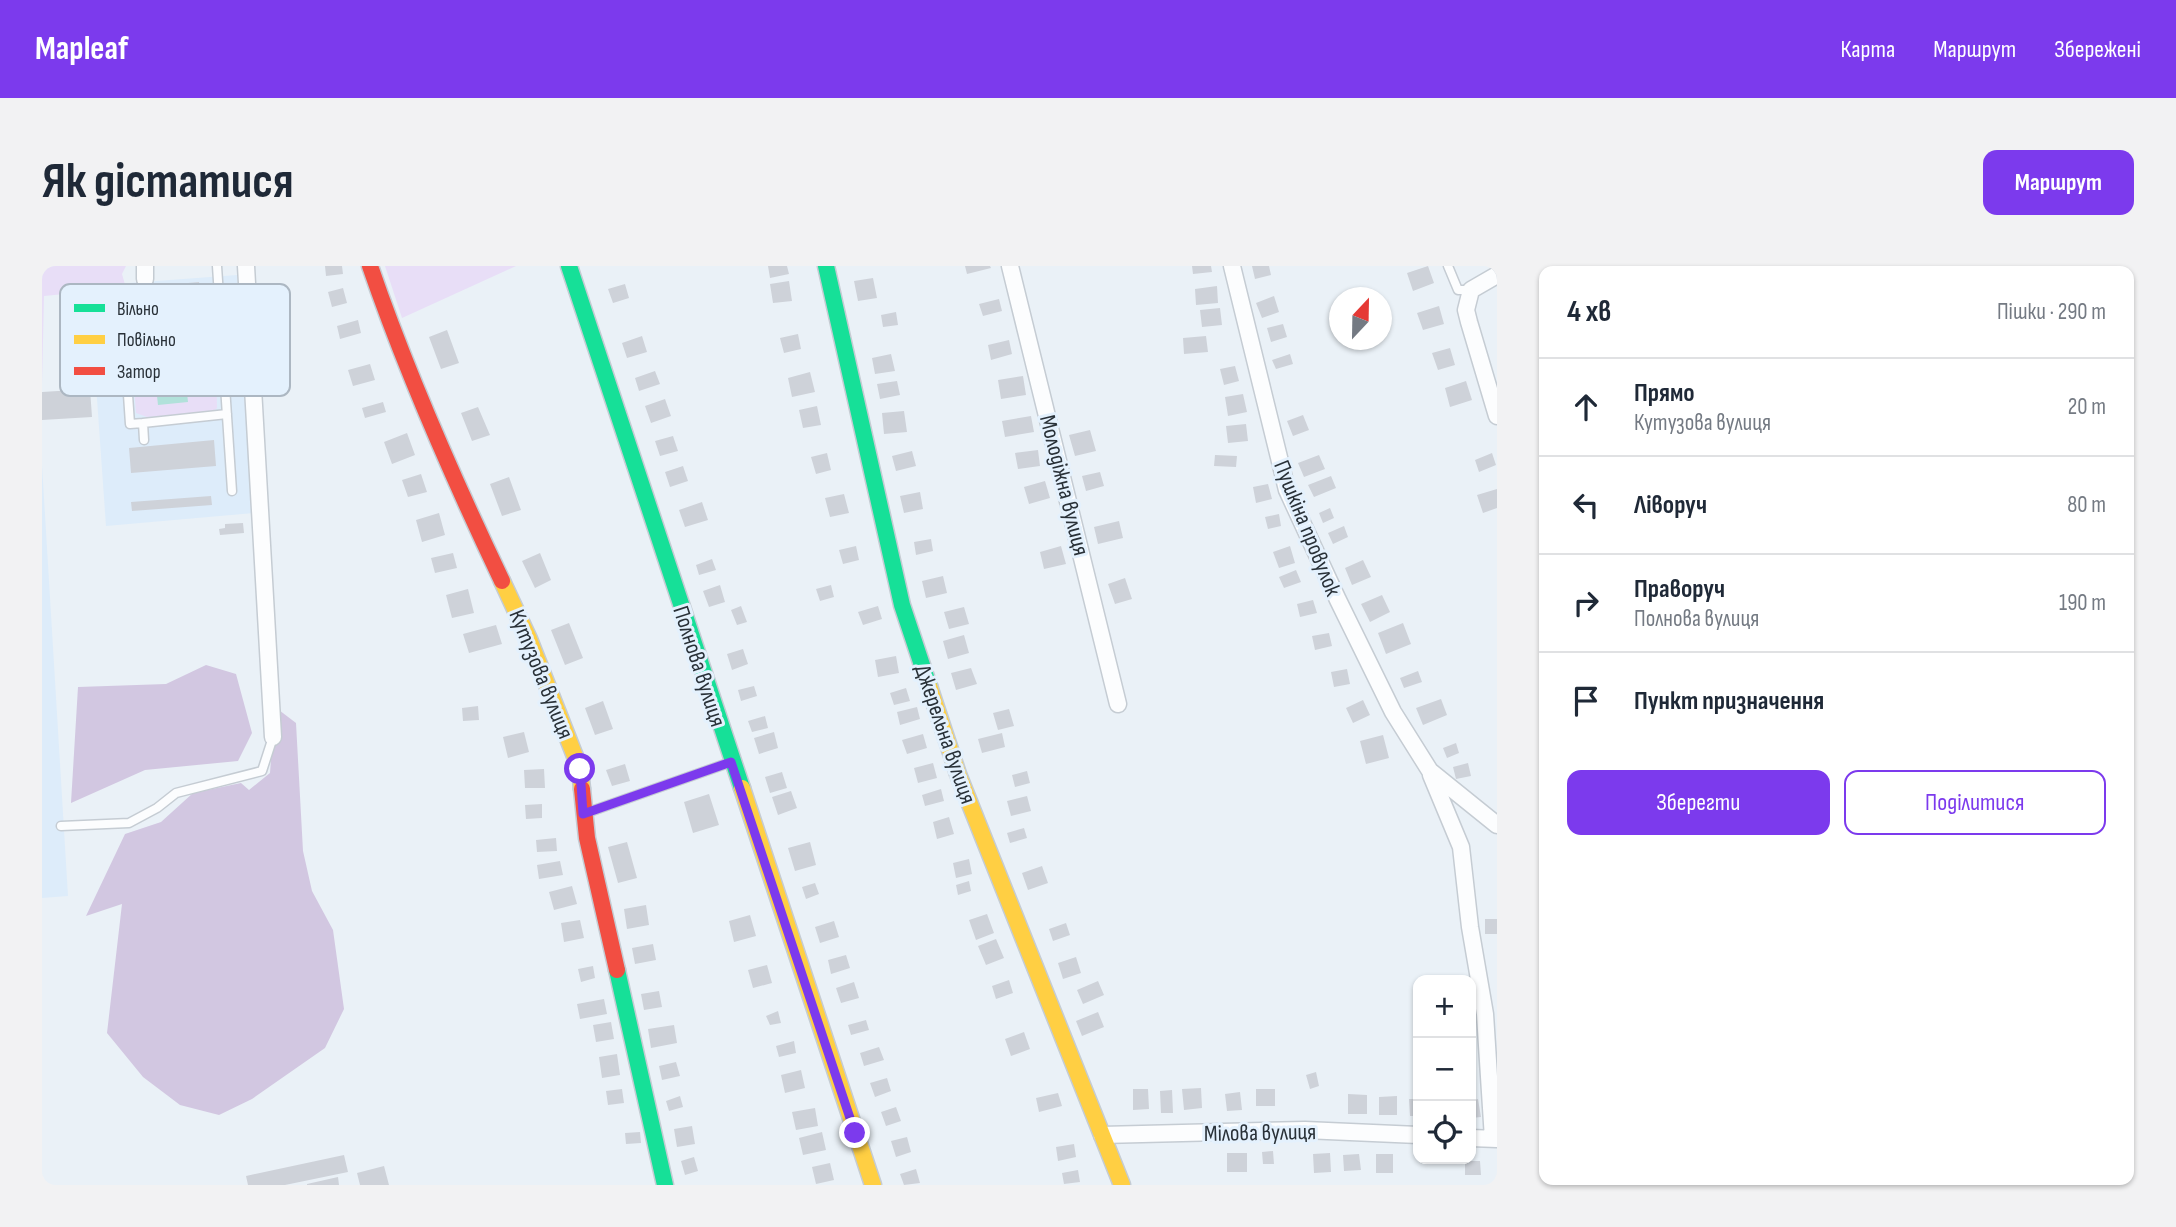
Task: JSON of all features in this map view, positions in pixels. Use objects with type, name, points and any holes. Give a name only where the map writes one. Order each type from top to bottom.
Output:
[{"type":"street","points":[[247,266],[248,284]]},
{"type":"street","name":"Кутузова вулиця","points":[[370,266],[390,324],[456,481],[549,687],[580,769],[583,814],[665,1185]]},
{"type":"street","name":"Полнова вулиця","points":[[569,266],[873,1185]]},
{"type":"street","name":"Джерельна вулиця","points":[[826,266],[902,605],[958,774],[1122,1185]]},
{"type":"street","name":"Молодіжна вулиця","points":[[1010,266],[1118,704]]},
{"type":"street","name":"Пушкіна провулок","points":[[1232,266],[1287,490],[1393,712],[1430,771],[1461,847],[1469,927],[1485,1014],[1496,1140]]},
{"type":"street","points":[[1497,275],[1471,290],[1466,310],[1497,416]]},
{"type":"street","points":[[254,396],[273,737]]},
{"type":"street","name":"Пушкіна провулок","points":[[1430,771],[1497,825]]},
{"type":"street","name":"Мілова вулиця","points":[[1101,1135],[1306,1130],[1413,1135]]},
{"type":"street","points":[[1476,1138],[1496,1140]]},
{"type":"lane","points":[[217,266],[218,284]]},
{"type":"lane","points":[[1448,266],[1458,290],[1471,290]]},
{"type":"lane","points":[[128,396],[130,424],[227,414]]},
{"type":"lane","points":[[226,396],[232,491]]},
{"type":"lane","points":[[143,423],[145,440]]},
{"type":"lane","points":[[61,827],[129,823],[157,808],[176,793],[262,771],[273,737]]},
{"type":"lane","points":[[583,814],[731,762]]},
{"type":"shaded area","points":[[42,266],[126,266],[122,274],[125,284],[60,284],[60,294],[44,296],[42,385]]},
{"type":"shaded area","points":[[385,266],[516,266],[402,318]]},
{"type":"shaded area","points":[[237,275],[238,284],[116,284]]},
{"type":"shaded area","points":[[97,396],[246,396],[254,513],[106,526]]},
{"type":"shaded area","points":[[135,396],[217,396],[217,408],[212,412],[147,417],[136,413]]},
{"type":"shaded area","points":[[157,396],[187,396],[188,402],[158,405]]},
{"type":"shaded area","points":[[42,465],[68,896],[42,898]]},
{"type":"shaded area","points":[[206,665],[236,674],[252,733],[238,761],[145,770],[71,803],[78,687],[166,684]]},
{"type":"shaded area","points":[[275,707],[296,723],[303,851],[312,891],[333,930],[344,1009],[325,1048],[252,1099],[219,1115],[180,1105],[143,1077],[107,1033],[122,904],[86,916],[125,834],[161,822],[193,793],[241,783],[249,790],[270,773]]},
{"type":"building","points":[[325,266],[342,266],[343,274],[326,276]]},
{"type":"building","points":[[768,266],[787,266],[789,274],[770,278]]},
{"type":"building","points":[[965,266],[990,266],[991,268],[967,274]]},
{"type":"building","points":[[1192,266],[1211,266],[1212,272],[1193,274]]},
{"type":"building","points":[[1252,266],[1269,266],[1271,275],[1255,279]]},
{"type":"building","points":[[1428,266],[1434,283],[1413,291],[1407,273]]},
{"type":"building","points":[[873,278],[877,298],[858,301],[854,281]]},
{"type":"building","points":[[789,281],[792,301],[773,303],[770,284]]},
{"type":"building","points":[[625,284],[629,298],[613,303],[608,289]]},
{"type":"building","points":[[1217,286],[1218,303],[1196,305],[1195,289]]},
{"type":"building","points":[[343,288],[347,303],[332,307],[328,292]]},
{"type":"building","points":[[1274,296],[1279,312],[1262,318],[1256,303]]},
{"type":"building","points":[[999,299],[1002,311],[983,316],[979,304]]},
{"type":"building","points":[[1439,306],[1444,324],[1423,330],[1417,313]]},
{"type":"building","points":[[1220,308],[1222,325],[1202,327],[1200,310]]},
{"type":"building","points":[[896,312],[898,325],[883,327],[881,315]]},
{"type":"building","points":[[358,320],[361,333],[340,339],[337,326]]},
{"type":"building","points":[[1283,324],[1287,337],[1271,342],[1267,328]]},
{"type":"building","points":[[447,330],[459,363],[441,369],[429,337]]},
{"type":"building","points":[[798,334],[801,349],[784,353],[780,338]]},
{"type":"building","points":[[642,336],[647,352],[627,358],[622,343]]},
{"type":"building","points":[[1206,336],[1208,352],[1184,354],[1183,338]]},
{"type":"building","points":[[1009,340],[1012,354],[991,360],[988,345]]},
{"type":"building","points":[[1450,348],[1455,365],[1438,370],[1432,353]]},
{"type":"building","points":[[891,354],[895,371],[875,374],[872,358]]},
{"type":"building","points":[[1290,354],[1293,364],[1276,369],[1272,360]]},
{"type":"building","points":[[370,364],[375,380],[353,386],[348,370]]},
{"type":"building","points":[[1235,366],[1239,381],[1224,385],[1220,369]]},
{"type":"building","points":[[655,371],[660,384],[639,391],[635,378]]},
{"type":"building","points":[[810,372],[815,392],[792,397],[788,378]]},
{"type":"building","points":[[1023,376],[1026,395],[1001,399],[998,380]]},
{"type":"building","points":[[897,381],[900,395],[880,399],[877,384]]},
{"type":"building","points":[[1466,381],[1472,400],[1450,407],[1445,388]]},
{"type":"building","points":[[60,391],[60,396],[90,396],[92,417],[42,420],[42,392]]},
{"type":"building","points":[[1243,394],[1247,412],[1228,416],[1225,397]]},
{"type":"building","points":[[665,399],[671,416],[651,423],[645,406]]},
{"type":"building","points":[[383,402],[386,412],[365,418],[362,408]]},
{"type":"building","points":[[817,406],[821,425],[803,428],[799,410]]},
{"type":"building","points":[[478,407],[490,435],[472,441],[461,413]]},
{"type":"building","points":[[904,411],[907,432],[884,434],[882,413]]},
{"type":"building","points":[[1303,415],[1309,430],[1293,436],[1287,421]]},
{"type":"building","points":[[1031,416],[1034,432],[1005,437],[1002,421]]},
{"type":"building","points":[[1246,424],[1248,441],[1228,443],[1226,426]]},
{"type":"building","points":[[1090,430],[1096,451],[1075,456],[1069,435]]},
{"type":"building","points":[[407,433],[415,455],[392,464],[384,442]]},
{"type":"building","points":[[673,436],[678,451],[660,456],[655,441]]},
{"type":"building","points":[[214,440],[216,466],[131,473],[129,448]]},
{"type":"building","points":[[1038,450],[1040,466],[1018,469],[1015,453]]},
{"type":"building","points":[[912,451],[916,466],[896,471],[892,456]]},
{"type":"building","points":[[827,453],[831,470],[816,474],[811,457]]},
{"type":"building","points":[[1492,453],[1496,465],[1479,472],[1475,460]]},
{"type":"building","points":[[1215,455],[1237,456],[1236,467],[1214,466]]},
{"type":"building","points":[[1319,455],[1325,469],[1304,477],[1298,463]]},
{"type":"building","points":[[683,466],[688,481],[670,487],[665,472]]},
{"type":"building","points":[[1100,472],[1104,486],[1086,491],[1082,476]]},
{"type":"building","points":[[421,474],[427,492],[408,497],[402,480]]},
{"type":"building","points":[[1331,476],[1336,488],[1314,497],[1308,485]]},
{"type":"building","points":[[509,477],[521,510],[502,516],[490,484]]},
{"type":"building","points":[[1045,481],[1050,498],[1029,504],[1024,487]]},
{"type":"building","points":[[1268,484],[1272,499],[1256,503],[1253,487]]},
{"type":"building","points":[[1497,489],[1497,508],[1483,513],[1477,495]]},
{"type":"building","points":[[920,492],[923,509],[904,513],[900,496]]},
{"type":"building","points":[[844,494],[849,513],[830,517],[825,498]]},
{"type":"building","points":[[211,496],[212,505],[132,511],[131,502]]},
{"type":"building","points":[[702,502],[708,520],[685,527],[679,510]]},
{"type":"building","points":[[1330,508],[1334,518],[1323,523],[1319,513]]},
{"type":"building","points":[[439,513],[445,535],[422,542],[416,520]]},
{"type":"building","points":[[1279,514],[1281,526],[1268,529],[1265,517]]},
{"type":"building","points":[[1119,521],[1123,538],[1098,544],[1094,527]]},
{"type":"building","points":[[243,523],[244,533],[220,535],[219,529],[225,528],[225,524]]},
{"type":"building","points":[[1344,526],[1348,537],[1333,544],[1328,533]]},
{"type":"building","points":[[931,539],[933,551],[916,555],[914,542]]},
{"type":"building","points":[[856,546],[859,560],[843,564],[839,550]]},
{"type":"building","points":[[1061,546],[1066,564],[1044,569],[1040,552]]},
{"type":"building","points":[[1290,546],[1295,563],[1279,568],[1273,552]]},
{"type":"building","points":[[453,553],[457,568],[435,573],[431,558]]},
{"type":"building","points":[[540,553],[551,580],[535,588],[522,561]]},
{"type":"building","points":[[712,559],[716,570],[699,575],[696,565]]},
{"type":"building","points":[[1363,560],[1371,577],[1352,585],[1345,568]]},
{"type":"building","points":[[1296,570],[1301,582],[1284,588],[1279,577]]},
{"type":"building","points":[[943,576],[947,593],[926,598],[922,581]]},
{"type":"building","points":[[1125,578],[1132,599],[1115,604],[1108,584]]},
{"type":"building","points":[[720,585],[725,602],[709,607],[703,591]]},
{"type":"building","points":[[831,585],[834,597],[820,601],[816,589]]},
{"type":"building","points":[[468,589],[474,613],[452,618],[446,595]]},
{"type":"building","points":[[1382,595],[1390,612],[1370,622],[1361,604]]},
{"type":"building","points":[[1313,600],[1317,613],[1300,617],[1297,604]]},
{"type":"building","points":[[741,606],[747,622],[737,625],[731,610]]},
{"type":"building","points":[[878,606],[882,619],[863,625],[858,612]]},
{"type":"building","points":[[964,607],[969,624],[949,629],[944,612]]},
{"type":"building","points":[[569,623],[583,658],[565,665],[551,630]]},
{"type":"building","points":[[1403,623],[1411,644],[1386,654],[1378,633]]},
{"type":"building","points":[[496,625],[502,644],[469,653],[463,634]]},
{"type":"building","points":[[1329,633],[1332,646],[1315,650],[1312,636]]},
{"type":"building","points":[[964,635],[969,653],[948,659],[943,641]]},
{"type":"building","points":[[743,649],[748,664],[732,670],[727,654]]},
{"type":"building","points":[[896,656],[899,673],[878,677],[875,660]]},
{"type":"building","points":[[971,668],[977,684],[956,690],[951,673]]},
{"type":"building","points":[[1347,669],[1350,684],[1334,687],[1331,672]]},
{"type":"building","points":[[1418,671],[1422,682],[1404,688],[1400,678]]},
{"type":"building","points":[[754,686],[757,696],[741,701],[738,690]]},
{"type":"building","points":[[906,688],[910,701],[894,705],[890,693]]},
{"type":"building","points":[[1441,699],[1447,715],[1423,725],[1416,708]]},
{"type":"building","points":[[1363,700],[1370,715],[1353,723],[1346,708]]},
{"type":"building","points":[[603,701],[613,729],[595,735],[585,708]]},
{"type":"building","points":[[478,706],[479,720],[463,721],[462,708]]},
{"type":"building","points":[[917,707],[920,719],[900,725],[897,712]]},
{"type":"building","points":[[1009,709],[1014,726],[998,730],[993,713]]},
{"type":"building","points":[[765,716],[768,728],[752,732],[748,721]]},
{"type":"building","points":[[524,732],[529,752],[508,758],[503,737]]},
{"type":"building","points":[[774,732],[778,748],[759,754],[754,738]]},
{"type":"building","points":[[1002,733],[1005,747],[982,753],[978,739]]},
{"type":"building","points":[[923,734],[927,748],[907,754],[902,740]]},
{"type":"building","points":[[1383,735],[1389,758],[1366,764],[1360,741]]},
{"type":"building","points":[[1456,743],[1459,753],[1447,758],[1443,748]]},
{"type":"building","points":[[933,763],[937,778],[918,783],[914,768]]},
{"type":"building","points":[[1468,763],[1471,776],[1456,779],[1453,767]]},
{"type":"building","points":[[625,764],[630,781],[612,786],[606,770]]},
{"type":"building","points":[[544,769],[545,788],[525,788],[524,770]]},
{"type":"building","points":[[1027,771],[1030,783],[1015,787],[1012,775]]},
{"type":"building","points":[[782,772],[787,788],[770,793],[765,777]]},
{"type":"building","points":[[941,789],[944,801],[925,806],[922,795]]},
{"type":"building","points":[[791,791],[797,808],[778,815],[772,797]]},
{"type":"building","points":[[709,794],[719,825],[693,833],[684,802]]},
{"type":"building","points":[[1027,796],[1031,811],[1011,816],[1007,801]]},
{"type":"building","points":[[542,804],[542,818],[526,819],[525,805]]},
{"type":"building","points":[[949,817],[954,834],[937,839],[933,822]]},
{"type":"building","points":[[1024,828],[1027,838],[1010,843],[1007,833]]},
{"type":"building","points":[[556,838],[557,851],[537,852],[536,840]]},
{"type":"building","points":[[627,842],[637,878],[618,883],[608,847]]},
{"type":"building","points":[[810,842],[816,865],[795,871],[788,848]]},
{"type":"building","points":[[969,859],[972,874],[956,878],[953,863]]},
{"type":"building","points":[[560,861],[563,875],[539,879],[537,865]]},
{"type":"building","points":[[1042,866],[1048,883],[1028,890],[1022,873]]},
{"type":"building","points":[[969,881],[971,891],[958,895],[956,885]]},
{"type":"building","points":[[815,883],[819,894],[806,899],[802,887]]},
{"type":"building","points":[[572,886],[577,904],[554,910],[549,892]]},
{"type":"building","points":[[646,905],[649,925],[627,929],[624,909]]},
{"type":"building","points":[[987,914],[994,933],[976,940],[969,920]]},
{"type":"building","points":[[750,915],[756,936],[734,942],[729,921]]},
{"type":"building","points":[[1485,919],[1497,919],[1497,934],[1485,934]]},
{"type":"building","points":[[580,920],[584,938],[564,942],[561,923]]},
{"type":"building","points":[[834,921],[839,937],[820,943],[815,927]]},
{"type":"building","points":[[1066,923],[1070,935],[1053,941],[1049,929]]},
{"type":"building","points":[[996,939],[1004,958],[986,965],[978,946]]},
{"type":"building","points":[[653,944],[656,960],[635,964],[632,948]]},
{"type":"building","points":[[846,955],[850,968],[831,974],[828,960]]},
{"type":"building","points":[[1076,957],[1081,973],[1063,979],[1058,963]]},
{"type":"building","points":[[767,965],[772,983],[753,988],[748,970]]},
{"type":"building","points":[[593,966],[595,978],[581,982],[578,969]]},
{"type":"building","points":[[1009,980],[1013,993],[996,999],[992,986]]},
{"type":"building","points":[[1098,981],[1104,995],[1083,1004],[1077,990]]},
{"type":"building","points":[[854,982],[859,998],[841,1003],[836,988]]},
{"type":"building","points":[[659,991],[662,1007],[644,1010],[641,994]]},
{"type":"building","points":[[604,999],[607,1014],[580,1019],[577,1004]]},
{"type":"building","points":[[778,1011],[781,1023],[770,1025],[766,1016]]},
{"type":"building","points":[[1098,1012],[1104,1027],[1082,1036],[1076,1021]]},
{"type":"building","points":[[866,1020],[869,1030],[851,1035],[848,1025]]},
{"type":"building","points":[[611,1022],[614,1039],[596,1042],[593,1025]]},
{"type":"building","points":[[674,1025],[677,1043],[651,1048],[648,1029]]},
{"type":"building","points":[[1024,1032],[1030,1049],[1011,1056],[1005,1039]]},
{"type":"building","points":[[794,1041],[796,1053],[779,1057],[776,1046]]},
{"type":"building","points":[[879,1047],[884,1060],[864,1066],[860,1053]]},
{"type":"building","points":[[617,1054],[620,1075],[602,1078],[599,1057]]},
{"type":"building","points":[[676,1062],[680,1076],[662,1080],[659,1066]]},
{"type":"building","points":[[801,1070],[805,1088],[785,1093],[781,1075]]},
{"type":"building","points":[[1316,1072],[1319,1086],[1310,1089],[1306,1075]]},
{"type":"building","points":[[887,1078],[891,1091],[875,1097],[870,1083]]},
{"type":"building","points":[[1201,1088],[1202,1108],[1184,1110],[1182,1089]]},
{"type":"building","points":[[622,1089],[624,1103],[608,1105],[606,1091]]},
{"type":"building","points":[[1133,1089],[1148,1089],[1149,1109],[1133,1110]]},
{"type":"building","points":[[1256,1089],[1275,1089],[1275,1106],[1256,1106]]},
{"type":"building","points":[[1172,1090],[1173,1113],[1161,1113],[1160,1091]]},
{"type":"building","points":[[1240,1092],[1242,1110],[1227,1111],[1225,1094]]},
{"type":"building","points":[[1058,1093],[1062,1106],[1039,1112],[1036,1098]]},
{"type":"building","points":[[1348,1094],[1367,1095],[1367,1114],[1348,1114]]},
{"type":"building","points":[[680,1096],[683,1107],[669,1111],[666,1101]]},
{"type":"building","points":[[1397,1096],[1397,1115],[1379,1115],[1379,1097]]},
{"type":"building","points":[[1409,1099],[1413,1099],[1413,1116],[1410,1116]]},
{"type":"building","points":[[1478,1099],[1481,1117],[1476,1118]]},
{"type":"building","points":[[896,1107],[901,1121],[886,1126],[881,1112]]},
{"type":"building","points":[[815,1108],[818,1126],[796,1130],[792,1112]]},
{"type":"building","points":[[692,1126],[695,1144],[677,1147],[674,1129]]},
{"type":"building","points":[[640,1132],[641,1143],[626,1144],[625,1133]]},
{"type":"building","points":[[822,1132],[826,1150],[803,1155],[799,1138]]},
{"type":"building","points":[[907,1137],[911,1152],[896,1157],[891,1141]]},
{"type":"building","points":[[1074,1144],[1076,1157],[1058,1161],[1056,1147]]},
{"type":"building","points":[[1273,1151],[1274,1164],[1263,1164],[1262,1152]]},
{"type":"building","points":[[1227,1153],[1247,1153],[1247,1172],[1227,1172]]},
{"type":"building","points":[[1330,1153],[1331,1172],[1314,1173],[1313,1154]]},
{"type":"building","points":[[1359,1154],[1361,1170],[1344,1171],[1343,1155]]},
{"type":"building","points":[[1376,1154],[1393,1154],[1393,1173],[1376,1173]]},
{"type":"building","points":[[344,1155],[348,1172],[285,1185],[248,1185],[246,1176]]},
{"type":"building","points":[[694,1157],[698,1171],[685,1175],[681,1161]]},
{"type":"building","points":[[1476,1161],[1480,1161],[1481,1175],[1465,1175],[1465,1164],[1476,1164]]},
{"type":"building","points":[[830,1163],[834,1180],[816,1184],[812,1167]]},
{"type":"building","points":[[384,1166],[389,1185],[360,1185],[357,1173]]},
{"type":"building","points":[[916,1169],[920,1183],[904,1185],[900,1174]]},
{"type":"building","points":[[1078,1170],[1080,1182],[1064,1184],[1062,1173]]},
{"type":"building","points":[[338,1177],[339,1185],[307,1185],[307,1184]]},
{"type":"traffic: fast","points":[[569,266],[742,788]]},
{"type":"traffic: fast","points":[[826,266],[902,605],[929,686]]},
{"type":"traffic: fast","points":[[617,970],[665,1185]]},
{"type":"traffic: slow","points":[[502,581],[529,639],[580,769],[582,789]]},
{"type":"traffic: slow","points":[[929,686],[958,774],[1122,1185]]},
{"type":"traffic: slow","points":[[742,788],[873,1185]]},
{"type":"traffic: jam","points":[[370,266],[432,425],[502,581]]},
{"type":"traffic: jam","points":[[582,789],[587,838],[617,970]]},
{"type":"route","points":[[580,769],[583,814],[731,762],[855,1133]]}]
